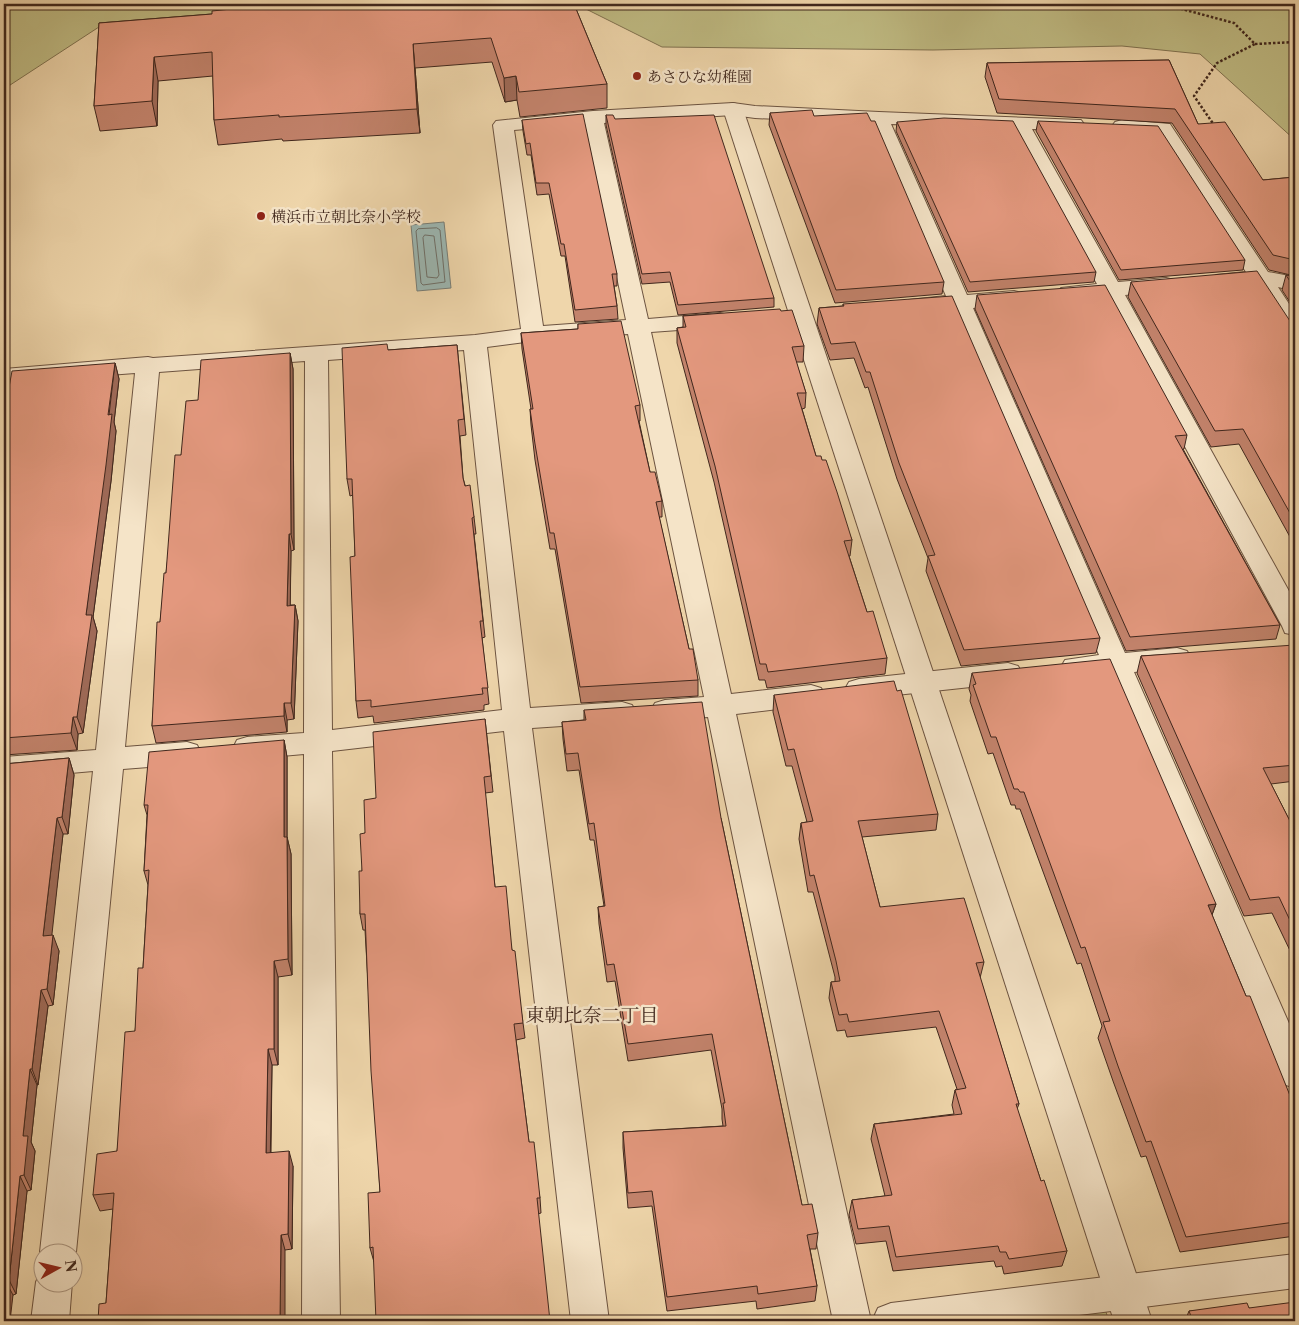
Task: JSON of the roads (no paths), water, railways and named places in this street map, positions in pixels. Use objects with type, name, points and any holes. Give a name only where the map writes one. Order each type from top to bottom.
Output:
[{"type":"street","points":[[734,109],[920,682],[1128,1307]]},
{"type":"street","points":[[533,334],[503,125],[594,117],[734,109],[755,112],[879,118],[1163,128],[1295,330]]},
{"type":"street","points":[[594,117],[637,326],[852,1321]]},
{"type":"street","points":[[879,118],[1295,1074]]},
{"type":"street","points":[[1019,122],[1110,290],[1292,641]]},
{"type":"street","points":[[900,307],[1260,277],[1295,284]]},
{"type":"street","points":[[4,376],[148,364],[476,342],[533,334],[744,318]]},
{"type":"street","points":[[476,342],[517,719],[590,1321]]},
{"type":"street","points":[[316,354],[322,1321]]},
{"type":"street","points":[[59,1242],[110,759],[148,364]]},
{"type":"street","points":[[4,768],[318,742],[517,719],[720,706],[920,682],[1206,656]]},
{"type":"street","points":[[891,1321],[1128,1307],[1295,1270]]},
{"type":"street","points":[[50,1321],[53,1292]]},
{"type":"water","points":[[444,222],[451,288],[417,291],[411,225]]},
{"type":"place","name":"あさひな幼稚園","points":[[637,76]]},
{"type":"place","name":"横浜市立朝比奈小学校","points":[[261,216]]},
{"type":"district","name":"東朝比奈二丁目","points":[[592,1015]]}]
